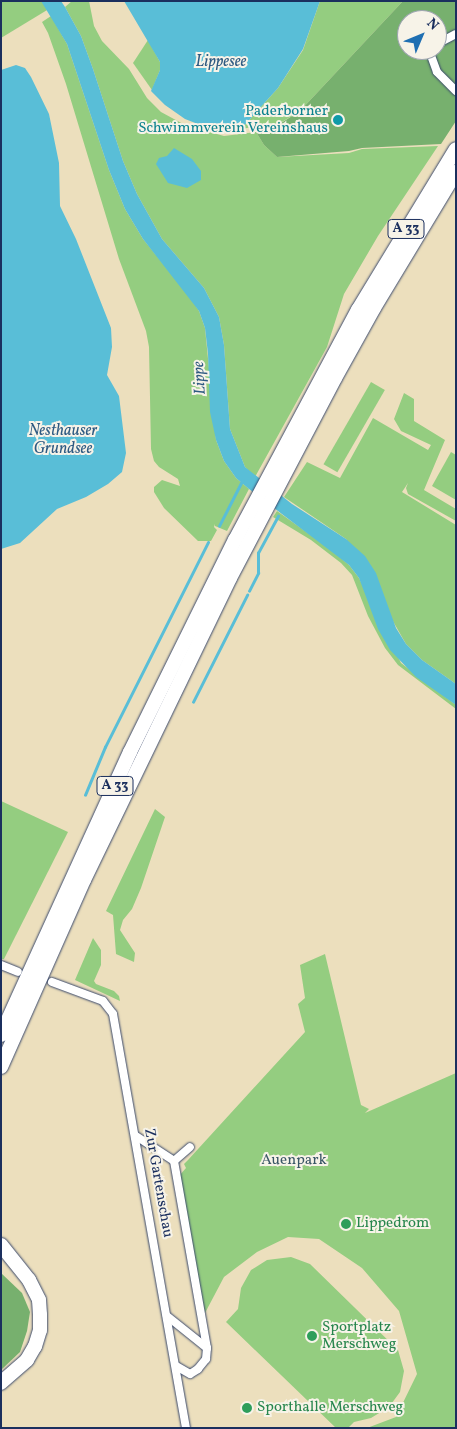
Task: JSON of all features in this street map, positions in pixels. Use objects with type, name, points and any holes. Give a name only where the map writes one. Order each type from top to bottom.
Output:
[{"type":"highway","name":"A 33","points":[[1,1035],[130,752],[288,436],[358,310],[456,149]]},
{"type":"highway","name":"A 33","points":[[1,1067],[92,864],[180,678],[243,553],[297,448],[374,308],[456,172]]},
{"type":"highway","points":[[1,1245],[29,1280],[39,1300],[40,1330],[35,1346],[27,1360],[1,1383]]},
{"type":"highway","points":[[1,1262],[14,1269],[25,1283],[34,1300],[37,1329],[24,1358],[1,1378]]},
{"type":"street","points":[[433,60],[437,72],[456,90]]},
{"type":"street","points":[[1,965],[18,972]]},
{"type":"street","name":"Zur Gartenschau","points":[[52,982],[103,1001],[110,1007],[113,1014],[186,1428]]},
{"type":"street","points":[[136,1136],[174,1161],[208,1348],[206,1359],[198,1369],[190,1374],[176,1366]]},
{"type":"street","points":[[174,1161],[190,1147]]},
{"type":"street","points":[[167,1316],[208,1348]]},
{"type":"green space","points":[[1,1],[62,1],[1,38]]},
{"type":"green space","points":[[72,1],[89,1],[94,26],[102,41],[129,69],[147,98],[161,112],[185,125],[224,136],[256,132],[264,145],[277,157],[349,153],[362,149],[438,146],[378,236],[344,294],[327,347],[255,477],[245,467],[230,429],[224,345],[219,317],[204,288],[162,239],[137,194],[123,161],[81,36],[65,7]]},
{"type":"green space","points":[[320,1],[403,1],[300,111],[277,125],[265,129],[264,125],[241,129],[278,88],[303,50]]},
{"type":"green space","points":[[403,1],[456,1],[456,121],[441,144],[362,148],[349,151],[277,157],[264,145],[256,132],[278,125],[300,111]]},
{"type":"green space","points":[[51,16],[67,44],[109,170],[125,209],[143,239],[190,297],[199,311],[205,328],[216,440],[224,461],[236,478],[249,489],[227,531],[215,526],[215,524],[214,527],[217,530],[211,541],[198,541],[164,508],[154,492],[154,487],[162,480],[180,486],[178,479],[159,467],[154,461],[151,449],[149,347],[146,331],[119,259],[66,84],[48,33],[42,22]]},
{"type":"green space","points":[[148,40],[160,62],[160,70],[152,90],[133,63]]},
{"type":"green space","points":[[371,382],[385,390],[337,472],[324,464]]},
{"type":"green space","points":[[404,393],[414,399],[414,421],[445,440],[424,490],[456,509],[456,521],[408,494],[406,488],[408,483],[402,492],[456,525],[456,684],[422,660],[406,644],[346,539],[284,497],[307,462],[340,478],[373,418],[428,450],[431,445],[401,431],[394,419]]},
{"type":"green space","points":[[451,452],[456,455],[456,500],[432,486]]},
{"type":"green space","points":[[277,511],[349,565],[359,578],[401,663],[456,705],[456,709],[398,665],[385,648],[368,616],[352,575],[341,563],[311,540],[273,517]]},
{"type":"green space","points":[[1,801],[68,832],[4,959],[1,959]]},
{"type":"green space","points":[[155,809],[165,817],[141,888],[132,909],[123,920],[120,930],[135,953],[134,962],[116,954],[113,915],[106,911]]},
{"type":"green space","points":[[93,938],[101,950],[101,965],[94,981],[96,984],[114,991],[119,996],[120,1001],[75,980]]},
{"type":"green space","name":"Auenpark","points":[[325,954],[361,1105],[369,1109],[365,1113],[456,1073],[456,1428],[367,1428],[396,1417],[417,1374],[399,1311],[362,1268],[319,1239],[288,1237],[257,1252],[224,1277],[205,1313],[179,1176],[186,1168],[184,1164],[305,1032],[298,1004],[305,998],[300,965]]},
{"type":"green space","name":"Sportplatz Merschweg","points":[[291,1257],[310,1264],[398,1350],[404,1371],[400,1392],[389,1407],[371,1418],[354,1422],[348,1428],[336,1428],[226,1322],[238,1309],[241,1288],[251,1270],[267,1260]]},
{"type":"green space","points":[[1,1273],[22,1293],[30,1312],[27,1331],[20,1352],[1,1370]]},
{"type":"water","points":[[41,1],[61,1],[65,7],[81,36],[123,161],[137,194],[162,239],[204,288],[219,317],[224,345],[230,429],[245,467],[292,504],[346,539],[365,556],[376,573],[396,628],[406,644],[422,660],[456,684],[456,705],[416,677],[390,650],[378,629],[359,578],[349,565],[249,489],[236,478],[224,461],[216,440],[210,412],[208,354],[205,328],[199,311],[143,239],[125,209],[109,170],[67,44]]},
{"type":"water","name":"Lippesee","points":[[124,1],[320,1],[303,49],[278,88],[241,129],[232,131],[203,126],[185,119],[165,105],[151,91],[160,70],[160,62]]},
{"type":"water","name":"Nesthauser Grundsee","points":[[16,65],[25,68],[49,114],[59,163],[60,206],[76,239],[111,328],[112,347],[107,375],[119,396],[126,453],[122,472],[108,484],[86,497],[57,509],[20,543],[1,549],[1,70]]},
{"type":"water","points":[[174,148],[192,159],[201,171],[201,180],[187,188],[168,183],[156,164],[159,158],[167,156]]},
{"type":"waterway","points":[[219,526],[242,481]]},
{"type":"waterway","points":[[249,591],[258,573],[258,553],[278,516]]},
{"type":"waterway","points":[[85,795],[105,747],[208,542]]},
{"type":"waterway","points":[[193,702],[247,595]]},
{"type":"place","name":"Paderborner Schwimmverein Vereinshaus","points":[[338,120]]},
{"type":"place","name":"Lippedrom","points":[[346,1224]]},
{"type":"place","name":"Sportplatz Merschweg","points":[[312,1336]]},
{"type":"place","name":"Sporthalle Merschweg","points":[[247,1408]]},
{"type":"water label","name":"Lippe","points":[[200,378]]}]
